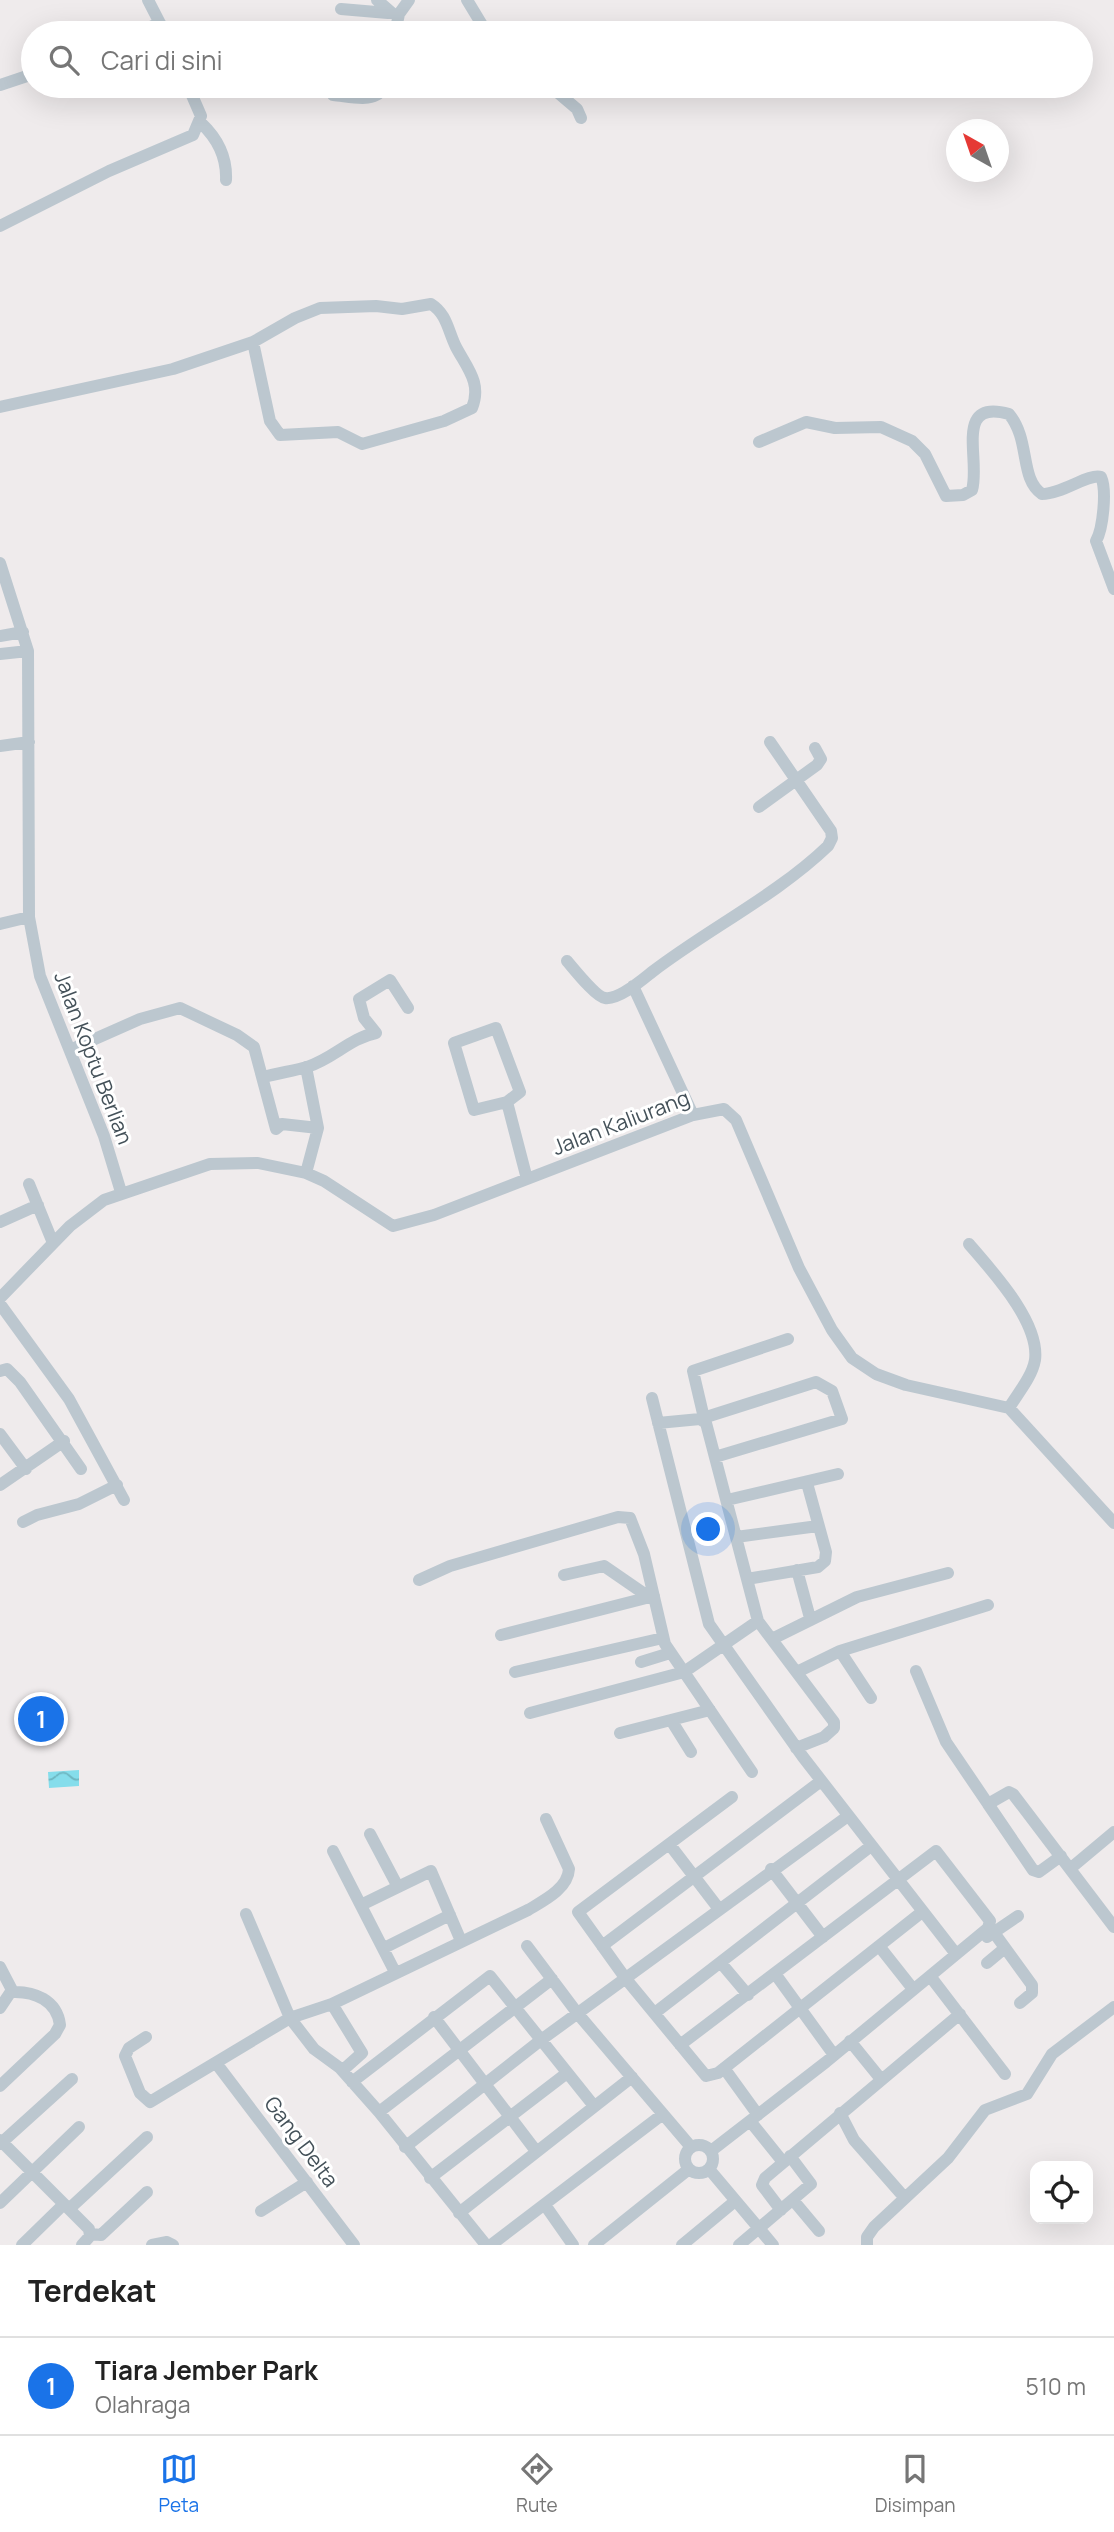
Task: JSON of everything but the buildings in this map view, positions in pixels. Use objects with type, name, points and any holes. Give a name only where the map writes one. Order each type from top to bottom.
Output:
[{"type":"street","points":[[148,0],[158,21]]},
{"type":"street","points":[[377,0],[394,13]]},
{"type":"street","points":[[341,9],[394,13],[409,0]]},
{"type":"street","points":[[467,0],[480,21]]},
{"type":"street","points":[[394,13],[394,21]]},
{"type":"street","points":[[0,85],[21,78]]},
{"type":"street","points":[[0,226],[109,171],[189,138],[201,123],[201,113],[194,98]]},
{"type":"street","points":[[564,98],[577,109],[581,118]]},
{"type":"street","points":[[201,123],[217,141],[225,160],[226,180]]},
{"type":"street","points":[[0,407],[173,369],[253,342],[295,318],[320,308],[376,306],[402,309],[431,304],[438,308],[457,349],[470,368],[476,397],[472,408],[444,421],[362,443],[338,432],[280,435],[271,421],[253,342]]},
{"type":"street","points":[[759,442],[806,422],[835,428],[881,427],[900,434],[925,454],[946,496],[953,497],[972,490],[976,476],[973,425],[977,417],[988,411],[1009,414],[1022,436],[1033,488],[1042,494],[1070,489],[1091,476],[1101,477],[1104,490],[1102,529],[1096,541],[1114,589]]},
{"type":"street","name":"Jalan Koptu Berlian","points":[[0,563],[28,651],[29,917],[40,976],[70,1050],[121,1192]]},
{"type":"street","points":[[0,636],[23,632]]},
{"type":"street","points":[[0,653],[28,651]]},
{"type":"street","points":[[567,961],[603,998],[609,998],[633,986],[693,940],[728,920],[830,844],[831,831],[770,741]]},
{"type":"street","points":[[0,746],[29,742]]},
{"type":"street","points":[[759,807],[820,761],[816,748]]},
{"type":"street","points":[[0,924],[29,917]]},
{"type":"street","points":[[264,1077],[306,1067],[339,1051],[357,1037],[376,1032],[364,1018],[359,999],[378,985],[390,980],[408,1009]]},
{"type":"street","points":[[633,986],[693,1115]]},
{"type":"street","points":[[70,1050],[140,1019],[183,1009],[249,1042],[258,1055],[276,1129],[282,1124],[318,1128]]},
{"type":"street","points":[[496,1028],[520,1092],[507,1102],[474,1110],[454,1044],[496,1028]]},
{"type":"street","points":[[306,1067],[318,1128],[306,1173]]},
{"type":"street","points":[[507,1102],[527,1179]]},
{"type":"street","name":"Jalan Kaliurang","points":[[0,1298],[91,1208],[121,1192],[210,1164],[258,1163],[306,1173],[324,1181],[393,1226],[434,1215],[693,1115],[720,1108],[733,1116],[809,1289],[852,1358],[876,1374],[906,1385],[1009,1408]]},
{"type":"street","points":[[29,1184],[53,1243]]},
{"type":"street","points":[[0,1222],[38,1205]]},
{"type":"street","points":[[969,1244],[1014,1301],[1034,1348],[1033,1368],[1009,1408],[1114,1523]]},
{"type":"street","points":[[0,1304],[69,1399],[124,1500]]},
{"type":"street","points":[[788,1339],[693,1371],[702,1419],[706,1423],[758,1621],[834,1727],[824,1737],[796,1748]]},
{"type":"street","points":[[0,1371],[7,1369],[17,1377],[81,1469]]},
{"type":"street","points":[[658,1423],[702,1419],[816,1382],[832,1391],[842,1419],[715,1457]]},
{"type":"street","points":[[652,1398],[702,1605],[721,1643],[796,1748],[956,1954]]},
{"type":"street","points":[[0,1434],[26,1469]]},
{"type":"street","points":[[0,1485],[64,1441]]},
{"type":"street","points":[[727,1500],[838,1474]]},
{"type":"street","points":[[747,1579],[818,1567],[825,1561],[807,1483]]},
{"type":"street","points":[[23,1522],[37,1515],[79,1504],[117,1485]]},
{"type":"street","points":[[419,1580],[450,1566],[625,1516],[631,1519],[639,1535],[651,1597],[670,1653],[752,1772]]},
{"type":"street","points":[[736,1537],[818,1526]]},
{"type":"street","points":[[564,1575],[604,1566],[651,1597]]},
{"type":"street","points":[[797,1570],[810,1618]]},
{"type":"street","points":[[772,1639],[857,1597],[948,1573]]},
{"type":"street","points":[[501,1635],[651,1597]]},
{"type":"street","points":[[797,1672],[840,1651],[988,1605]]},
{"type":"street","points":[[530,1713],[684,1672],[721,1643],[758,1621]]},
{"type":"street","points":[[515,1672],[663,1638]]},
{"type":"street","points":[[840,1651],[871,1698]]},
{"type":"street","points":[[641,1662],[670,1653]]},
{"type":"street","points":[[916,1671],[946,1742],[1032,1870],[1039,1872],[1061,1856]]},
{"type":"street","points":[[620,1733],[710,1710]]},
{"type":"street","points":[[671,1720],[691,1752]]},
{"type":"street","points":[[602,1946],[821,1781]]},
{"type":"street","points":[[988,1804],[1009,1792],[1013,1794],[1114,1927]]},
{"type":"street","points":[[732,1797],[670,1845],[579,1909],[579,1916],[626,1979],[656,2012],[706,2076],[712,2076],[724,2068],[922,1912]]},
{"type":"street","points":[[405,2147],[541,2040],[848,1816]]},
{"type":"street","points":[[146,2037],[129,2048],[125,2056],[140,2093],[147,2102],[290,2018],[332,2004],[528,1910],[553,1894],[568,1878],[569,1869],[547,1819]]},
{"type":"street","points":[[1071,1868],[1114,1832]]},
{"type":"street","points":[[370,1834],[398,1887]]},
{"type":"street","points":[[670,1845],[719,1909]]},
{"type":"street","points":[[656,2012],[871,1846]]},
{"type":"street","points":[[333,1851],[395,1972]]},
{"type":"street","points":[[680,2045],[776,1975],[897,1879],[939,1852],[989,1919],[989,1933]]},
{"type":"street","points":[[771,1870],[822,1937]]},
{"type":"street","points":[[361,1905],[431,1871],[461,1941]]},
{"type":"street","points":[[246,1914],[290,2018],[323,2058],[343,2070],[486,2245]]},
{"type":"street","points":[[384,1948],[450,1915]]},
{"type":"street","points":[[711,2151],[834,2055],[956,1954],[1018,1916]]},
{"type":"street","points":[[989,1933],[1005,1948],[1033,1987],[1032,1993],[1020,2003]]},
{"type":"street","points":[[527,1946],[578,2014],[691,2147]]},
{"type":"street","points":[[879,1946],[913,1989]]},
{"type":"street","points":[[987,1963],[1005,1948]]},
{"type":"street","points":[[722,1963],[748,1995]]},
{"type":"street","points":[[0,1967],[12,1992]]},
{"type":"street","points":[[776,1975],[834,2055]]},
{"type":"street","points":[[352,2082],[488,1976],[493,1978],[594,2106]]},
{"type":"street","points":[[930,1976],[1005,2074]]},
{"type":"street","points":[[379,2112],[552,1979]]},
{"type":"street","points":[[0,2008],[12,1992],[27,1991],[41,1997],[53,2008],[60,2025],[55,2034],[0,2086]]},
{"type":"street","points":[[332,2004],[362,2053],[343,2070]]},
{"type":"street","points":[[867,2245],[867,2238],[874,2227],[948,2158],[985,2110],[1027,2094],[1052,2054],[1114,2007]]},
{"type":"street","points":[[781,2210],[762,2183],[880,2078],[960,2014]]},
{"type":"street","points":[[434,2017],[536,2151]]},
{"type":"street","points":[[850,2041],[880,2078]]},
{"type":"street","name":"Gang Delta","points":[[216,2063],[354,2245]]},
{"type":"street","points":[[724,2068],[754,2118],[786,2159],[811,2182],[739,2245]]},
{"type":"street","points":[[430,2178],[567,2073]]},
{"type":"street","points":[[459,2213],[632,2077]]},
{"type":"street","points":[[72,2079],[1,2142],[91,2234],[101,2235],[147,2192]]},
{"type":"street","points":[[840,2113],[854,2140],[904,2197]]},
{"type":"street","points":[[491,2245],[663,2114]]},
{"type":"street","points":[[0,2203],[79,2127]]},
{"type":"street","points":[[22,2245],[147,2137]]},
{"type":"street","points":[[702,2145],[711,2151],[714,2158],[709,2169],[699,2173],[689,2169],[685,2155],[691,2147],[702,2145]]},
{"type":"street","points":[[594,2245],[689,2169]]},
{"type":"street","points":[[709,2169],[734,2202],[773,2245]]},
{"type":"street","points":[[261,2211],[307,2182]]},
{"type":"street","points":[[793,2200],[819,2231]]},
{"type":"street","points":[[682,2245],[734,2202]]},
{"type":"street","points":[[545,2205],[573,2245]]},
{"type":"street","points":[[82,2245],[91,2234]]},
{"type":"street","points":[[152,2245],[161,2242],[173,2245]]},
{"type":"water","points":[[79,1770],[79,1786],[49,1788],[48,1772]]},
{"type":"place","name":"Tiara Jember Park","points":[[41,1719]]}]
